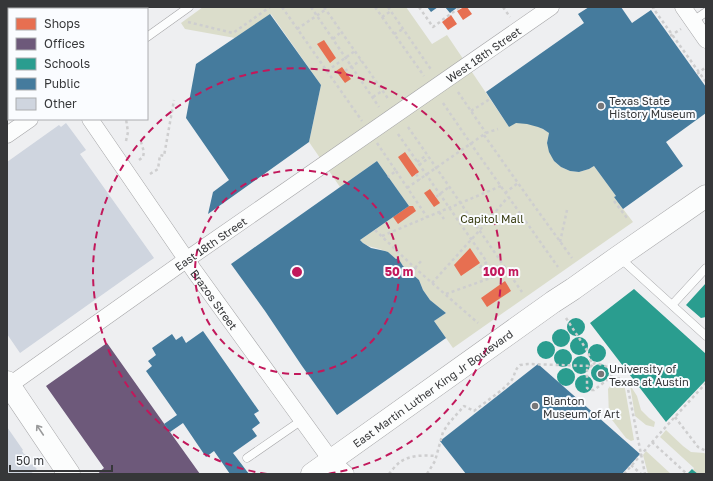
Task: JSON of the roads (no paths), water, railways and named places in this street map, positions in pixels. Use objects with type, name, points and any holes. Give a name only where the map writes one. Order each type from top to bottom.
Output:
[{"type":"main road","name":"East Martin Luther King Jr Boulevard","points":[[312,474],[339,467],[559,310],[573,289],[706,196]]},
{"type":"main road","points":[[8,385],[67,473]]},
{"type":"street","name":"West 18th Street","points":[[415,102],[551,7]]},
{"type":"street","points":[[683,7],[706,40]]},
{"type":"street","name":"East 18th Street","points":[[8,385],[415,102]]},
{"type":"street","points":[[7,135],[29,120]]},
{"type":"street","name":"Brazos Street","points":[[91,120],[186,260],[302,420],[339,467]]},
{"type":"lane","points":[[148,36],[189,7]]},
{"type":"lane","points":[[693,21],[706,12]]},
{"type":"lane","points":[[618,257],[706,336]]},
{"type":"lane","points":[[672,305],[706,268]]},
{"type":"lane","points":[[247,458],[302,420]]},
{"type":"place","name":"Texas State History Museum","points":[[601,106]]},
{"type":"place","name":"University of Texas at Austin","points":[[601,374]]},
{"type":"place","name":"Blanton Museum of Art","points":[[535,406]]},
{"type":"park label","name":"Capitol Mall","points":[[492,218]]}]
